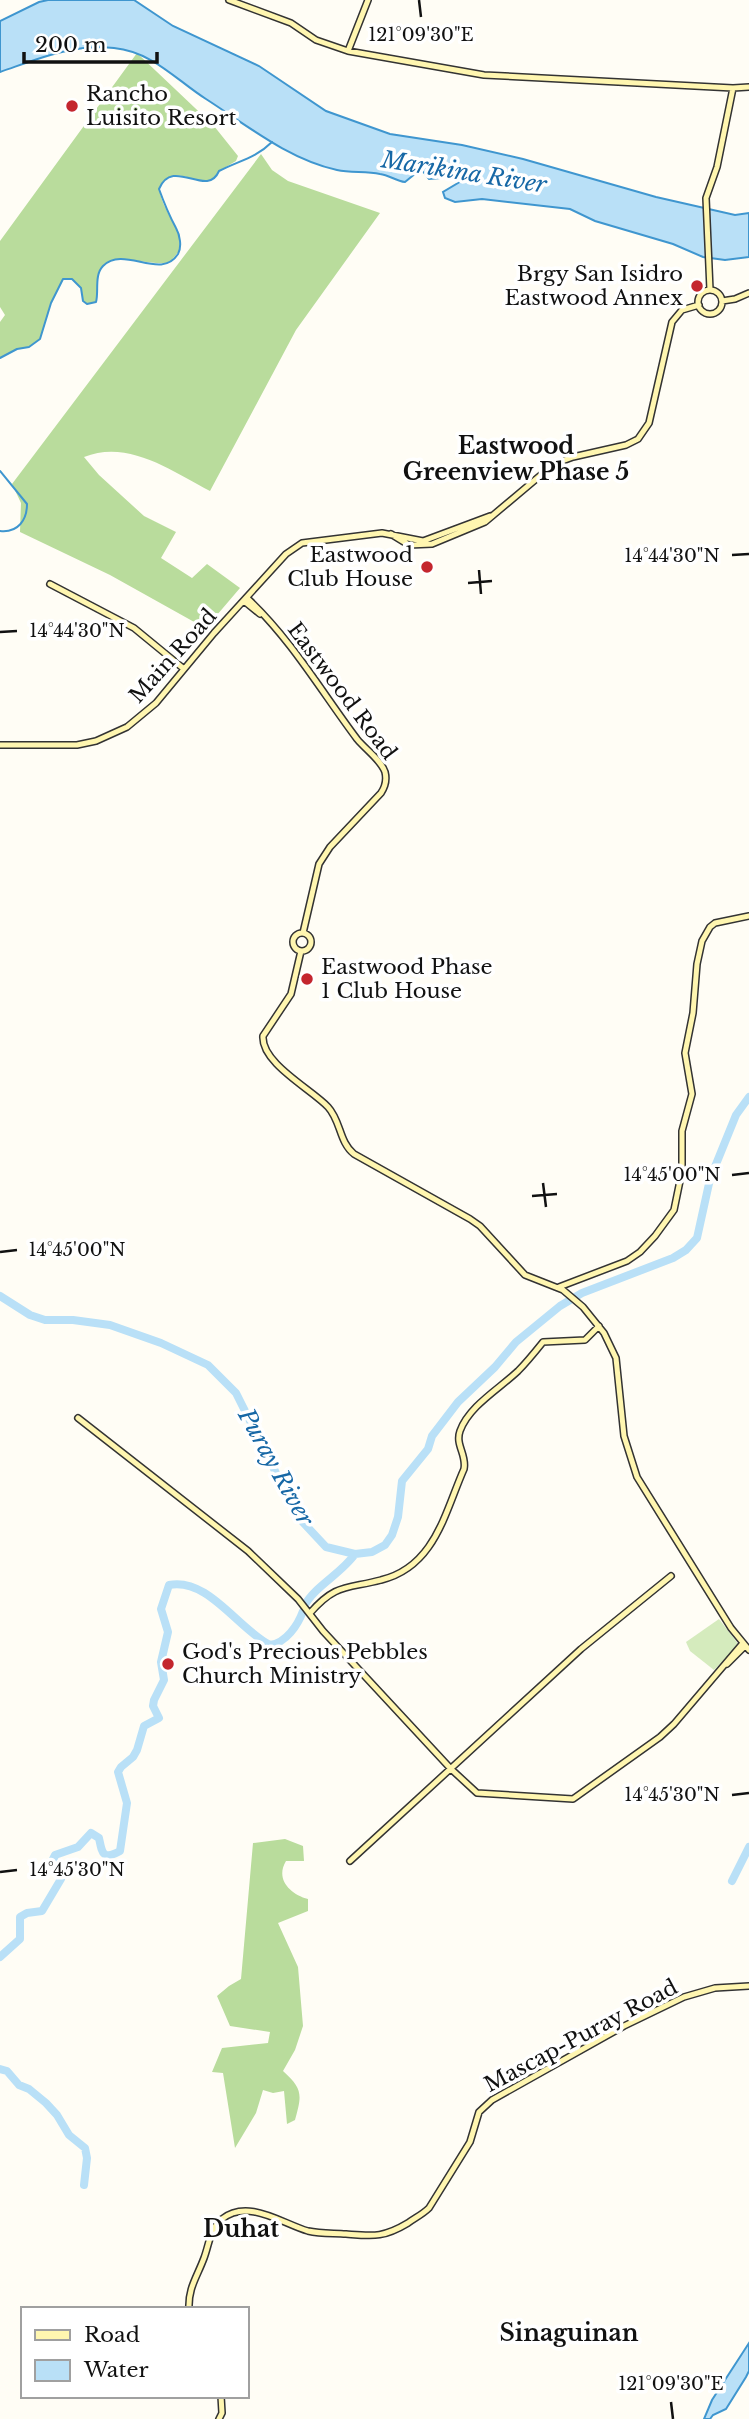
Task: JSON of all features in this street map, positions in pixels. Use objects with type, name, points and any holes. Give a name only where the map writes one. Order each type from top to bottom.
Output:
[{"type":"street","points":[[229,0],[291,23],[316,40],[348,51],[484,75],[749,87]]},
{"type":"street","points":[[348,51],[368,0]]},
{"type":"street","points":[[710,290],[706,205],[717,167],[733,88]]},
{"type":"street","points":[[710,290],[719,293],[722,301],[720,310],[712,314],[703,312],[699,305],[701,294],[710,290]]},
{"type":"street","points":[[722,301],[749,293]]},
{"type":"street","points":[[245,599],[286,554],[302,543],[373,533],[391,534],[404,543],[424,546],[485,522],[554,464],[626,445],[642,435],[649,423],[673,322],[682,310],[699,305]]},
{"type":"street","points":[[50,584],[134,628],[184,669]]},
{"type":"street","name":"Eastwood Road","points":[[245,599],[289,643],[386,775],[381,793],[330,847],[319,864],[303,933]]},
{"type":"street","name":"Main Road","points":[[0,745],[77,745],[111,736],[141,717],[156,703],[245,599]]},
{"type":"street","points":[[561,1288],[627,1261],[655,1236],[674,1210],[682,1171],[682,1130],[692,1094],[685,1053],[694,1013],[697,964],[702,941],[715,923],[749,916]]},
{"type":"street","points":[[303,933],[309,936],[311,944],[301,951],[295,948],[293,942],[296,936],[303,933]]},
{"type":"street","points":[[78,1418],[248,1551],[298,1598],[323,1631],[451,1769],[472,1790],[481,1794],[573,1799],[660,1737],[724,1665],[746,1646],[637,1477],[629,1459],[624,1436],[616,1359],[599,1326],[561,1288],[525,1275],[480,1226],[354,1154],[346,1147],[327,1106],[266,1052],[262,1036],[291,994],[301,951]]},
{"type":"street","points":[[310,1613],[320,1601],[340,1588],[382,1580],[394,1575],[421,1555],[440,1531],[464,1469],[466,1460],[458,1435],[471,1414],[517,1371],[543,1342],[585,1340],[599,1326]]},
{"type":"street","points":[[350,1861],[594,1638],[671,1576]]},
{"type":"street","name":"Mascap-Puray Road","points":[[189,2307],[188,2296],[192,2283],[213,2231],[222,2219],[239,2213],[258,2213],[319,2233],[369,2237],[393,2232],[424,2214],[468,2147],[479,2112],[492,2100],[624,2026],[684,1997],[715,1988],[749,1986]]},
{"type":"street","points":[[219,2419],[222,2413],[221,2398]]},
{"type":"green space","points":[[137,53],[214,126],[238,156],[236,161],[208,181],[176,176],[169,177],[162,183],[160,194],[180,238],[180,250],[170,262],[113,260],[106,263],[98,277],[96,302],[87,304],[83,301],[81,288],[72,279],[63,279],[51,303],[40,339],[29,347],[17,349],[0,358],[0,322],[5,315],[0,307],[0,241]]},
{"type":"green space","points":[[261,154],[272,170],[288,181],[380,213],[296,330],[210,491],[165,467],[133,455],[100,452],[84,457],[99,475],[144,516],[176,532],[161,558],[192,578],[207,564],[240,588],[211,622],[196,623],[110,575],[20,532],[21,503],[12,484]]},
{"type":"green space","points":[[719,1619],[739,1645],[714,1670],[690,1651],[686,1642]]},
{"type":"green space","points":[[285,1839],[303,1846],[304,1861],[286,1861],[283,1880],[290,1890],[308,1899],[308,1911],[278,1923],[298,1967],[303,2026],[295,2050],[283,2071],[294,2083],[300,2098],[295,2120],[287,2124],[284,2091],[273,2093],[263,2090],[256,2113],[235,2148],[223,2073],[212,2072],[222,2048],[268,2043],[270,2032],[230,2026],[217,1996],[241,1979],[253,1843]]},
{"type":"water","name":"Marikina River","points":[[48,0],[134,0],[173,26],[259,66],[326,111],[390,134],[462,145],[523,159],[656,197],[735,215],[749,213],[749,257],[725,260],[703,257],[673,244],[595,221],[570,209],[482,199],[455,202],[445,198],[443,192],[463,180],[463,177],[449,171],[441,178],[429,179],[421,169],[405,182],[383,175],[342,171],[319,165],[285,150],[152,61],[128,51],[99,47],[69,50],[0,72],[0,21]]},
{"type":"water","points":[[749,2343],[749,2371],[746,2377],[726,2409],[710,2419],[704,2419],[712,2400]]},
{"type":"waterway","points":[[0,358],[17,349],[29,347],[40,339],[51,303],[63,279],[72,279],[81,288],[83,301],[87,304],[96,302],[100,270],[112,261],[121,259],[162,264],[171,261],[178,254],[179,234],[159,189],[165,180],[181,176],[207,181],[214,178],[219,171],[253,156],[272,142]]},
{"type":"waterway","points":[[0,471],[27,504],[20,524],[12,530],[0,531]]},
{"type":"waterway","name":"Puray River","points":[[0,1296],[30,1315],[45,1320],[73,1320],[110,1325],[161,1343],[208,1365],[236,1393],[298,1517],[326,1547],[355,1554],[372,1552],[385,1545],[392,1535],[398,1517],[402,1481],[428,1449],[432,1436],[458,1402],[495,1367],[516,1342],[560,1306],[582,1293],[673,1258],[686,1250],[697,1238],[710,1179],[736,1115],[749,1097]]},
{"type":"waterway","points":[[305,1605],[355,1554]]},
{"type":"waterway","points":[[0,1957],[20,1939],[20,1917],[42,1911],[61,1879],[63,1869],[53,1859],[55,1855],[78,1847],[91,1833],[99,1838],[104,1854],[120,1851],[127,1803],[118,1772],[137,1750],[144,1726],[159,1718],[153,1706],[164,1680],[161,1662],[168,1632],[161,1609],[169,1585],[183,1585],[210,1596],[258,1638],[270,1645],[281,1641],[291,1632],[303,1611]]},
{"type":"waterway","points":[[732,1881],[749,1847]]},
{"type":"waterway","points":[[0,2069],[7,2071],[19,2085],[29,2089],[46,2103],[69,2135],[85,2148],[87,2158],[84,2185]]},
{"type":"place","name":"Rancho Luisito Resort","points":[[72,106]]},
{"type":"place","name":"Brgy San Isidro Eastwood Annex","points":[[697,286]]},
{"type":"place","name":"Eastwood Club House","points":[[427,567]]},
{"type":"place","name":"Eastwood Phase 1 Club House","points":[[307,979]]},
{"type":"place","name":"God's Precious Pebbles Church Ministry","points":[[168,1664]]},
{"type":"district","name":"Eastwood Greenview Phase 5","points":[[516,459]]},
{"type":"district","name":"Duhat","points":[[241,2229]]},
{"type":"district","name":"Sinaguinan","points":[[569,2333]]}]
